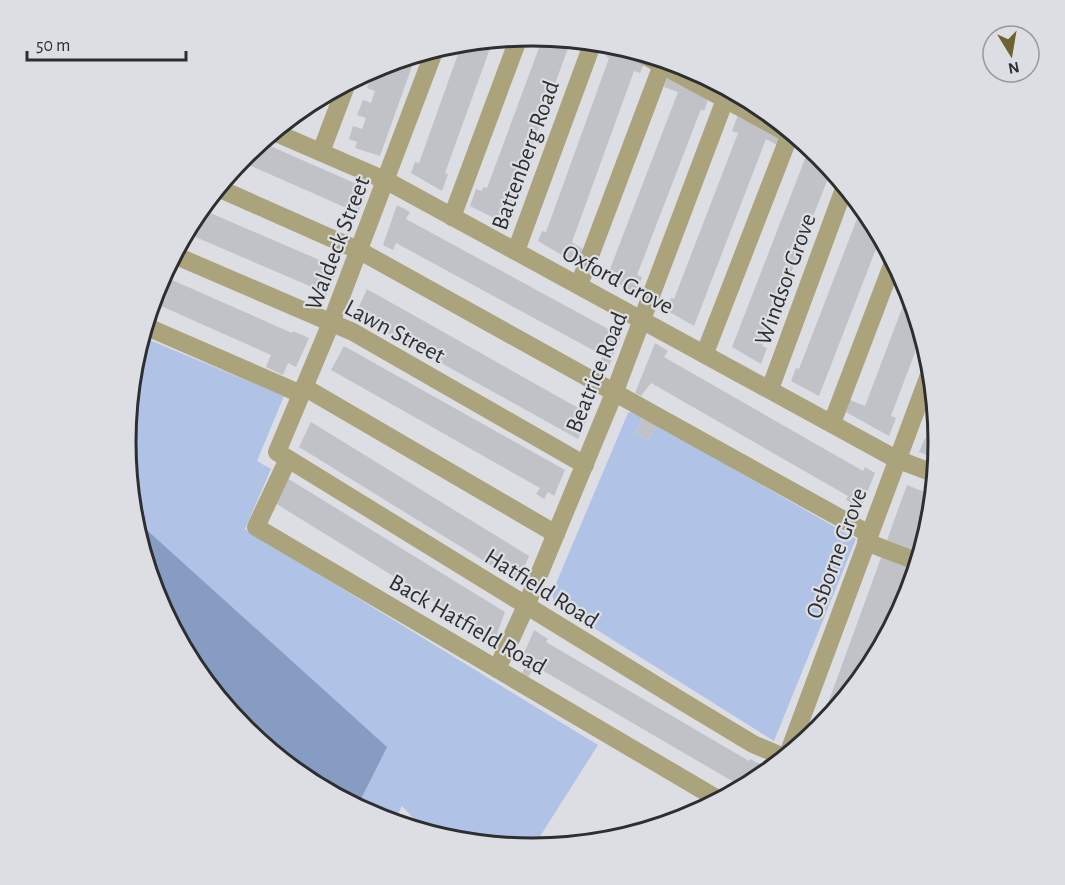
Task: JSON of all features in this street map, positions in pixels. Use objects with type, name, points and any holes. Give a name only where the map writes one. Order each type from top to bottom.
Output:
[{"type":"street","points":[[453,217],[515,47]]},
{"type":"street","name":"Battenberg Road","points":[[516,251],[589,51]]},
{"type":"street","name":"Waldeck Street","points":[[282,455],[302,391],[332,323],[431,60]]},
{"type":"street","points":[[579,285],[661,68]]},
{"type":"street","points":[[321,152],[342,96]]},
{"type":"street","name":"Beatrice Road","points":[[497,669],[526,606],[615,391],[726,97]]},
{"type":"street","name":"Oxford Grove","points":[[282,135],[387,181],[896,459],[928,471]]},
{"type":"street","points":[[705,353],[793,144]]},
{"type":"street","points":[[226,192],[360,251],[615,391],[867,538],[911,558]]},
{"type":"street","name":"Windsor Grove","points":[[770,389],[842,195]]},
{"type":"street","name":"Lawn Street","points":[[182,258],[353,332],[585,465]]},
{"type":"street","points":[[832,423],[890,271]]},
{"type":"street","points":[[153,329],[302,391],[556,534]]},
{"type":"street","name":"Osborne Grove","points":[[792,742],[924,387]]},
{"type":"street","name":"Hatfield Road","points":[[282,455],[753,744],[778,754]]},
{"type":"street","name":"Back Hatfield Road","points":[[282,455],[256,527],[712,796]]},
{"type":"shaded area","points":[[150,340],[284,396],[257,461],[271,469],[245,529],[598,745],[539,838],[507,838],[455,831],[415,820],[402,806],[398,814],[361,800],[386,747],[147,532],[140,494],[136,442],[140,391]]},
{"type":"shaded area","points":[[630,412],[643,418],[635,433],[648,440],[657,425],[856,539],[774,741],[554,603],[552,593]]},
{"type":"shaded area","points":[[146,530],[387,747],[361,800],[312,772],[252,723],[203,663],[177,618],[158,570]]},
{"type":"building","points":[[540,46],[568,48],[504,223],[470,206],[476,189],[482,191],[483,187],[487,188]]},
{"type":"building","points":[[490,49],[445,173],[448,174],[442,191],[411,173],[415,162],[419,163],[458,54]]},
{"type":"building","points":[[610,54],[644,63],[640,73],[634,71],[572,242],[584,250],[580,262],[570,260],[538,241],[542,231],[546,232],[608,61],[609,58],[606,56]]},
{"type":"building","points":[[412,66],[380,156],[355,148],[357,142],[349,139],[353,126],[362,129],[366,118],[357,115],[363,100],[371,103],[375,91],[367,88],[369,82]]},
{"type":"building","points":[[668,75],[709,97],[704,111],[701,109],[637,275],[642,277],[636,293],[607,277],[678,92],[664,87]]},
{"type":"building","points":[[738,115],[780,137],[777,145],[766,139],[694,326],[666,310],[671,298],[674,299],[738,133],[732,131]]},
{"type":"building","points":[[270,146],[368,189],[358,213],[249,165]]},
{"type":"building","points":[[806,156],[830,180],[827,181],[762,346],[767,348],[761,364],[732,347]]},
{"type":"building","points":[[397,205],[410,212],[406,219],[610,330],[612,325],[623,331],[607,371],[600,367],[602,355],[396,243],[393,250],[383,245]]},
{"type":"building","points":[[210,213],[338,268],[326,296],[311,289],[312,287],[194,237]]},
{"type":"building","points":[[858,216],[877,248],[819,396],[791,381],[796,368],[799,369]]},
{"type":"building","points":[[172,280],[292,333],[293,331],[309,338],[296,367],[288,363],[283,375],[266,367],[271,355],[161,306]]},
{"type":"building","points":[[367,289],[589,414],[578,439],[355,315]]},
{"type":"building","points":[[903,305],[917,348],[891,416],[896,418],[889,436],[846,412],[850,400],[865,406]]},
{"type":"building","points":[[655,343],[668,351],[664,357],[863,471],[865,467],[875,473],[861,508],[846,500],[848,496],[651,383],[641,396],[635,393]]},
{"type":"building","points":[[344,346],[565,470],[554,496],[548,492],[544,499],[536,494],[540,488],[331,370]]},
{"type":"building","points":[[643,418],[657,425],[648,440],[635,433]]},
{"type":"building","points":[[311,422],[529,556],[518,582],[299,447]]},
{"type":"building","points":[[925,438],[928,439],[928,456],[919,452]]},
{"type":"building","points":[[287,478],[505,612],[495,639],[275,503]]},
{"type":"building","points":[[907,485],[925,492],[913,550],[887,540]]},
{"type":"building","points":[[882,555],[909,565],[888,618],[875,641],[847,684],[826,709]]},
{"type":"building","points":[[534,630],[548,639],[546,642],[749,761],[750,759],[762,765],[735,782],[535,666],[528,677],[522,673],[528,662],[522,658]]}]
